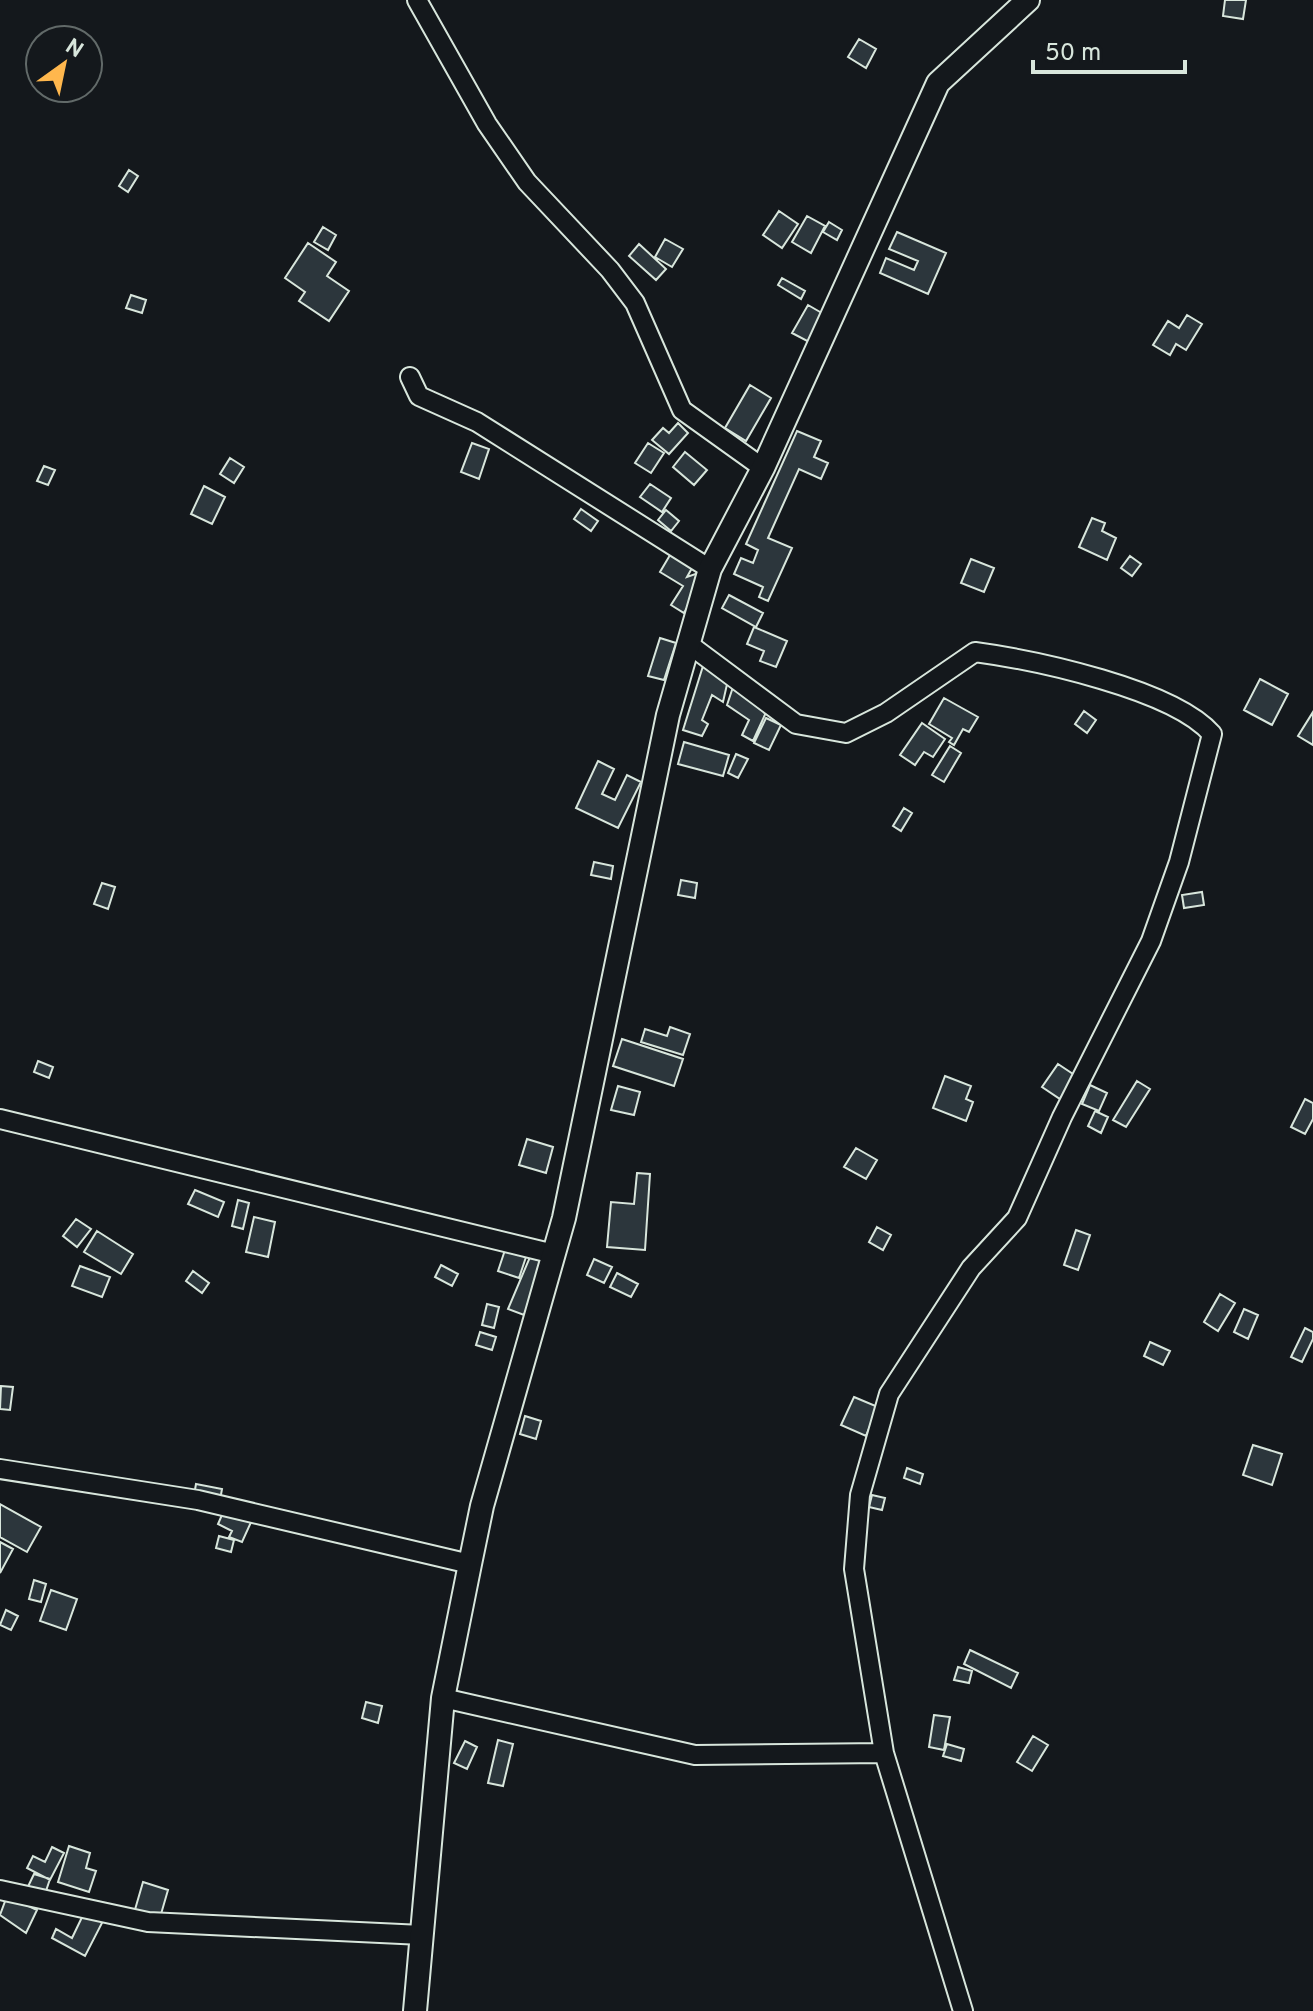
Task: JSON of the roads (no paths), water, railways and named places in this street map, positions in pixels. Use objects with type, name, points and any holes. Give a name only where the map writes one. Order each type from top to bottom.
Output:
[{"type":"street","points":[[417,0],[487,124],[527,182],[610,270],[635,303],[682,410],[763,468]]},
{"type":"street","points":[[415,2011],[443,1698],[470,1564],[482,1506],[554,1254],[668,715],[710,569],[763,468],[938,83],[1028,0]]},
{"type":"street","points":[[410,377],[419,396],[477,422],[710,569]]},
{"type":"street","points":[[690,645],[796,724],[846,733],[886,713],[975,652],[1016,658],[1136,691],[1201,721],[1212,734],[1179,862],[1151,941],[1062,1117],[1017,1218],[971,1268],[889,1394],[860,1495],[854,1569],[884,1753],[963,2011]]},
{"type":"street","points":[[0,1119],[554,1254]]},
{"type":"street","points":[[0,1469],[198,1500],[470,1564]]},
{"type":"street","points":[[443,1698],[695,1755],[884,1753]]},
{"type":"street","points":[[0,1890],[148,1922],[422,1935]]}]
